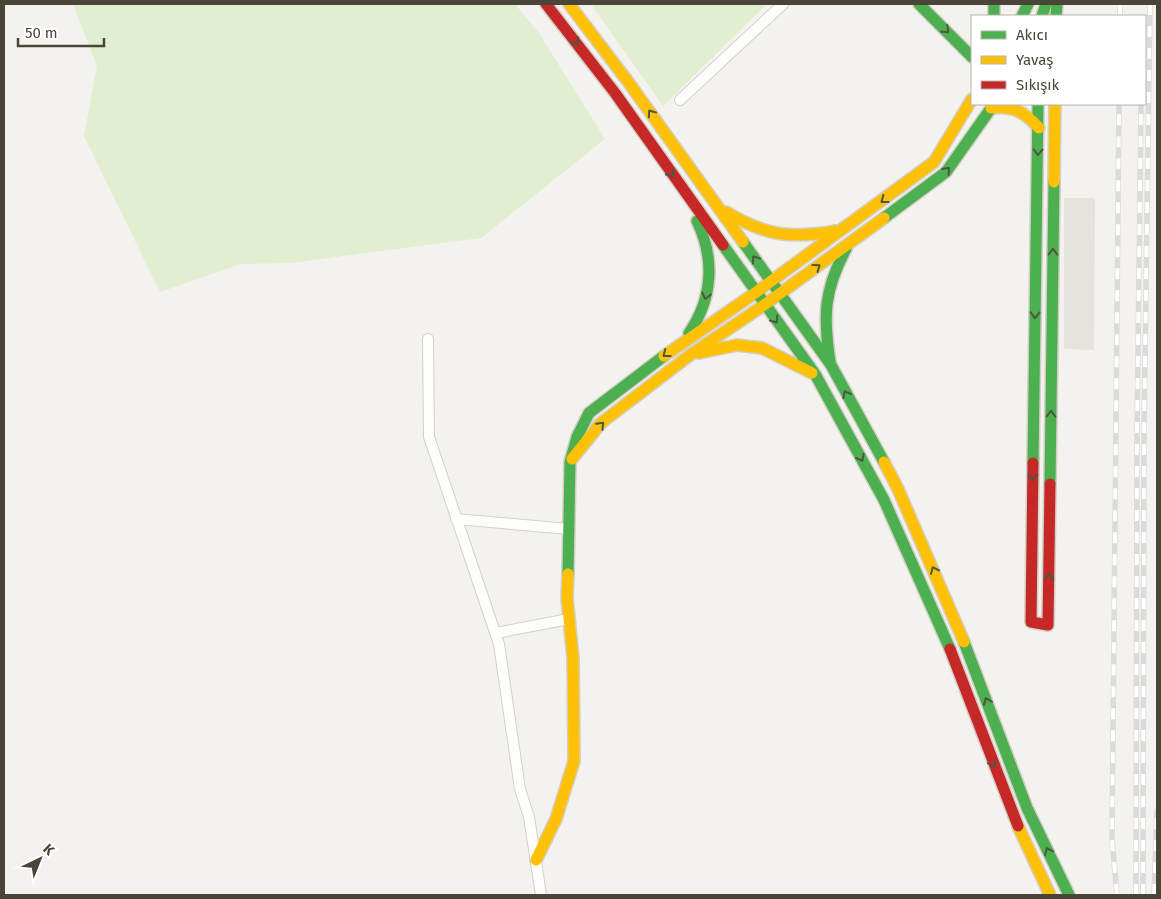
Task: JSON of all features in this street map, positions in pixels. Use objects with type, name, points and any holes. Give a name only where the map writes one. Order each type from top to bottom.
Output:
[{"type":"street","points":[[546,4],[615,93],[755,293],[815,374],[884,500],[939,620],[1012,814],[1050,895]]},
{"type":"street","points":[[569,4],[629,82],[831,365],[898,489],[954,614],[1027,808],[1069,895]]},
{"type":"street","points":[[680,100],[783,4]]},
{"type":"street","points":[[919,4],[971,56]]},
{"type":"street","points":[[959,43],[971,41]]},
{"type":"street","points":[[536,860],[556,820],[574,761],[573,658],[566,598],[570,462],[577,437],[589,413],[681,342],[755,293],[934,162],[971,101]]},
{"type":"street","points":[[1038,105],[1031,622],[1048,625],[1055,105]]},
{"type":"street","points":[[570,462],[601,423],[690,355],[780,294],[946,172],[993,106],[1011,106],[1026,112],[1039,128]]},
{"type":"street","points":[[681,342],[696,323],[704,308],[709,283],[708,248],[689,198]]},
{"type":"street","points":[[718,206],[749,227],[777,236],[809,236],[842,230]]},
{"type":"street","points":[[831,365],[823,321],[827,292],[834,271],[849,244]]},
{"type":"street","points":[[428,339],[429,437],[500,644],[520,789],[529,817],[541,895]]},
{"type":"street","points":[[690,355],[737,345],[762,348],[815,374]]},
{"type":"street","points":[[456,519],[568,529]]},
{"type":"street","points":[[496,633],[569,619]]},
{"type":"green space","points":[[73,4],[515,4],[539,33],[605,139],[481,238],[290,263],[241,264],[160,292],[84,136],[97,66]]},
{"type":"green space","points":[[591,4],[767,4],[663,106]]},
{"type":"shaded area","points":[[1064,198],[1095,198],[1094,350],[1064,349]]},
{"type":"railway","points":[[1120,4],[1120,15]]},
{"type":"railway","points":[[1143,895],[1144,432],[1150,4]]},
{"type":"railway","points":[[1117,895],[1112,840],[1119,105]]},
{"type":"railway","points":[[1136,895],[1137,433],[1141,105]]},
{"type":"railway","points":[[1154,895],[1157,811]]},
{"type":"traffic: fast","points":[[919,4],[971,56]]},
{"type":"traffic: fast","points":[[994,4],[994,15]]},
{"type":"traffic: fast","points":[[1022,15],[1028,4]]},
{"type":"traffic: fast","points":[[1042,15],[1046,4]]},
{"type":"traffic: fast","points":[[1056,15],[1057,4]]},
{"type":"traffic: fast","points":[[884,218],[946,172],[993,105]]},
{"type":"traffic: fast","points":[[1033,463],[1038,105]]},
{"type":"traffic: fast","points":[[1050,484],[1054,182]]},
{"type":"traffic: fast","points":[[689,333],[703,306],[709,278],[707,250],[697,221]]},
{"type":"traffic: fast","points":[[743,242],[831,365],[884,462]]},
{"type":"traffic: fast","points":[[723,245],[815,374],[884,500],[950,649]]},
{"type":"traffic: fast","points":[[830,361],[826,330],[827,304],[833,277],[846,249]]},
{"type":"traffic: fast","points":[[568,574],[570,462],[577,437],[589,413],[664,356]]},
{"type":"traffic: fast","points":[[964,642],[1027,808],[1069,895]]},
{"type":"traffic: slow","points":[[569,4],[629,83],[743,242]]},
{"type":"traffic: slow","points":[[664,356],[755,293],[934,162],[971,101]]},
{"type":"traffic: slow","points":[[1054,182],[1055,105]]},
{"type":"traffic: slow","points":[[991,108],[1006,108],[1018,111],[1028,117],[1039,128]]},
{"type":"traffic: slow","points":[[726,212],[767,231],[792,235],[836,231]]},
{"type":"traffic: slow","points":[[572,459],[601,423],[690,355],[764,305],[884,218]]},
{"type":"traffic: slow","points":[[699,353],[737,345],[762,348],[812,373]]},
{"type":"traffic: slow","points":[[884,462],[898,489],[964,642]]},
{"type":"traffic: slow","points":[[536,860],[556,819],[574,761],[573,658],[567,598],[568,574]]},
{"type":"traffic: slow","points":[[1018,826],[1050,895]]},
{"type":"traffic: jam","points":[[546,4],[615,93],[723,245]]},
{"type":"traffic: jam","points":[[1033,463],[1031,622],[1048,625],[1050,484]]},
{"type":"traffic: jam","points":[[950,649],[1018,826]]}]
